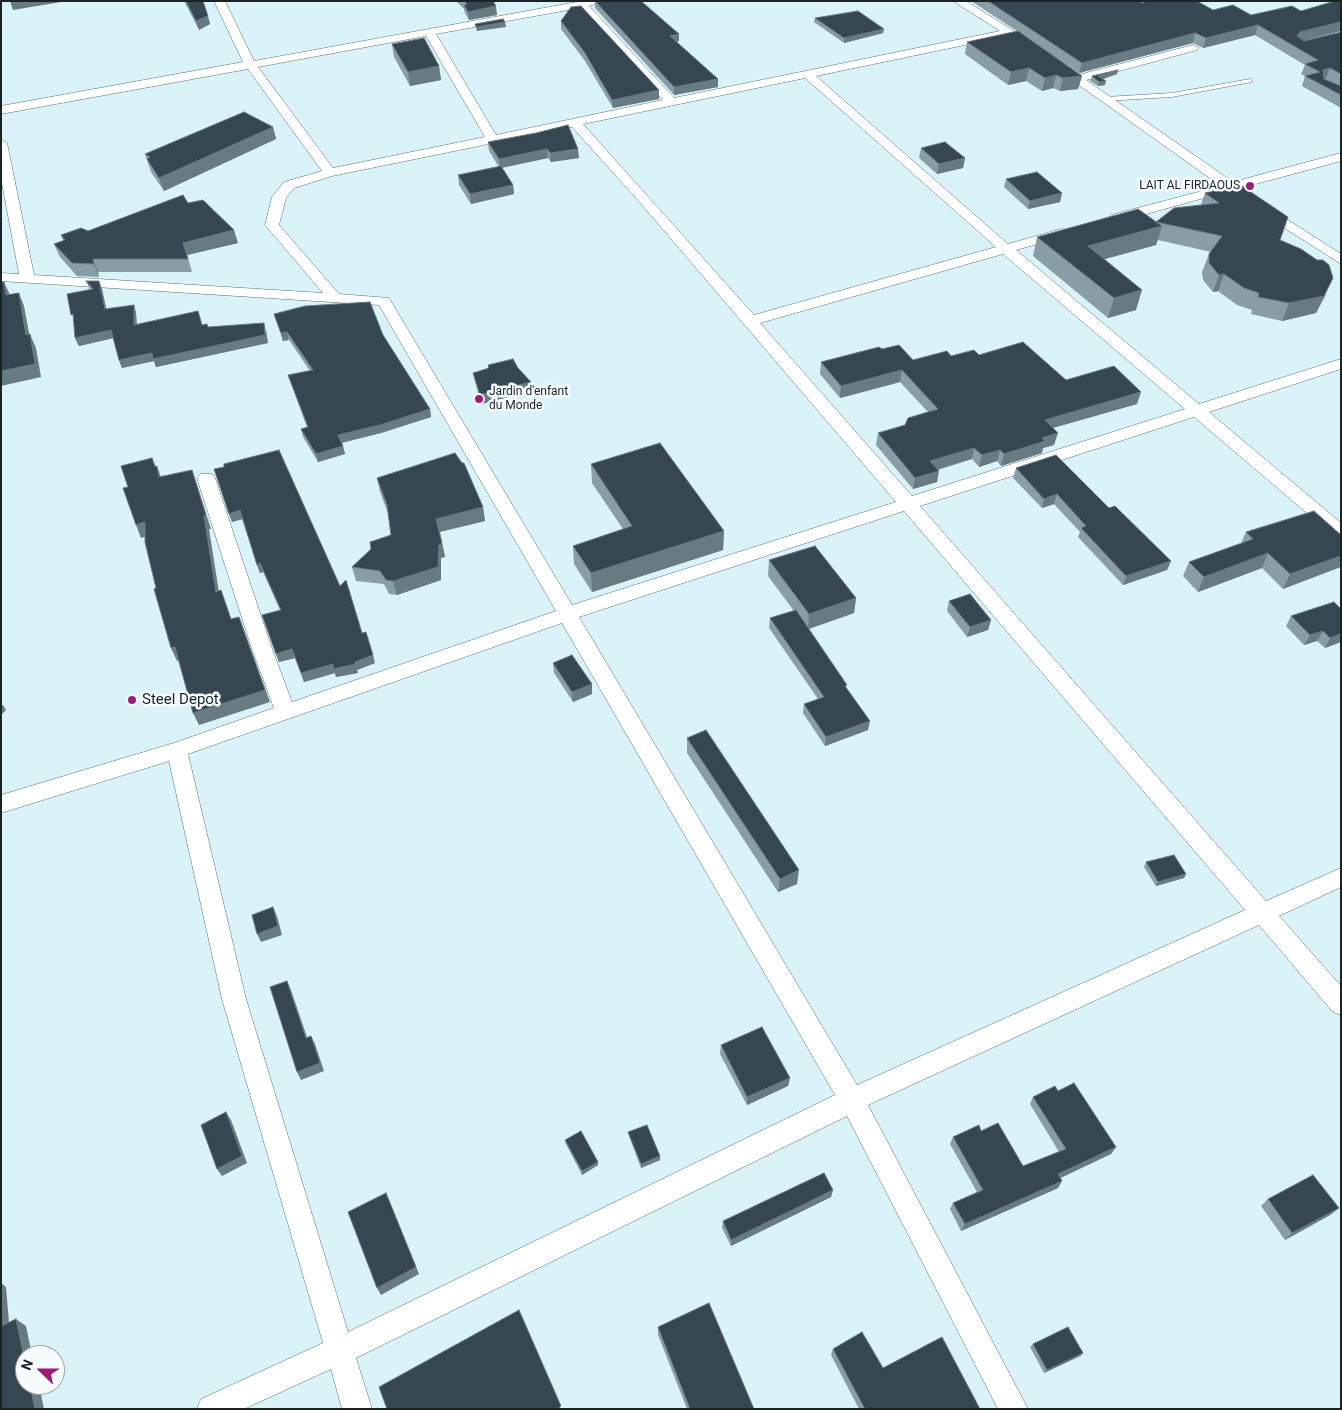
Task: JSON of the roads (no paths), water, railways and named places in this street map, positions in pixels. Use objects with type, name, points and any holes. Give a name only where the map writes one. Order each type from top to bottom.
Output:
[{"type":"street","points":[[219,1],[250,64],[330,173]]},
{"type":"street","points":[[1,110],[601,1]]},
{"type":"street","points":[[958,1],[1024,42]]},
{"type":"street","points":[[582,5],[672,103]]},
{"type":"street","points":[[429,32],[493,140]]},
{"type":"street","points":[[335,298],[272,225],[279,197],[290,185],[330,173],[808,76],[1010,32]]},
{"type":"street","points":[[1076,79],[1193,48]]},
{"type":"street","points":[[1046,58],[1231,187],[1341,260]]},
{"type":"street","points":[[808,76],[1005,248],[1341,533]]},
{"type":"street","points":[[575,123],[642,196],[1341,1004]]},
{"type":"street","points":[[1,143],[28,278]]},
{"type":"street","points":[[1099,223],[1341,157]]},
{"type":"street","points":[[750,321],[1071,230]]},
{"type":"street","points":[[1,277],[384,301],[852,1100],[1014,1409]]},
{"type":"street","points":[[1,804],[177,750],[567,614],[1341,364]]},
{"type":"street","points":[[206,478],[262,649],[286,712]]},
{"type":"street","points":[[177,750],[234,999],[341,1350],[356,1409]]},
{"type":"street","points":[[211,1409],[341,1350],[852,1100],[1341,877]]},
{"type":"lane","points":[[1105,99],[1172,95],[1250,81]]},
{"type":"place","name":"LAIT AL FIRDAOUS","points":[[1250,186]]},
{"type":"place","name":"Jardin d'enfant du Monde","points":[[479,399]]},
{"type":"place","name":"Steel Depot","points":[[132,700]]}]
